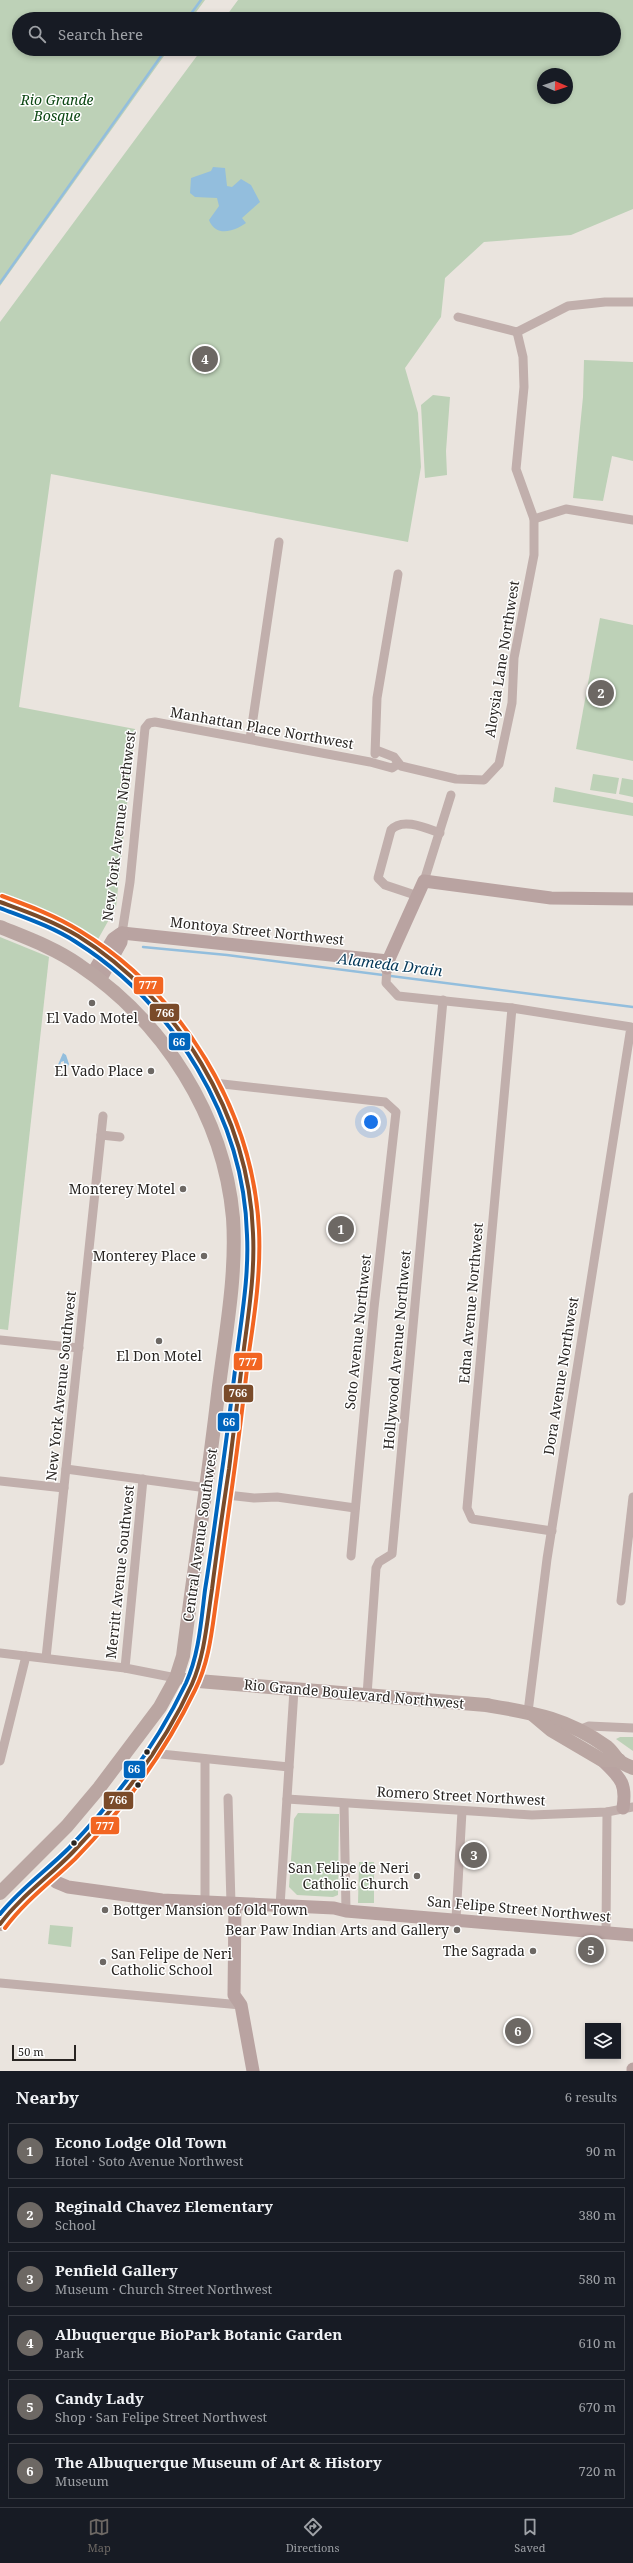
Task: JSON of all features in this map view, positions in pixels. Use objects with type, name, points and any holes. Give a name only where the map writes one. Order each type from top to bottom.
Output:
[{"type":"main road","points":[[0,902],[61,927],[108,958],[178,1028],[214,1082],[231,1123],[245,1172],[254,1236],[254,1263],[227,1495],[202,1659],[194,1681],[183,1704],[151,1754],[114,1804],[72,1853],[16,1903],[0,1924]]},
{"type":"main road","name":"Central Avenue Southwest","points":[[0,927],[55,950],[96,977],[148,1025],[183,1071],[213,1131],[228,1184],[233,1219],[234,1264],[207,1488],[183,1656],[176,1678],[160,1708],[76,1816],[0,1893]]},
{"type":"main road","name":"Rio Grande Boulevard Northwest","points":[[176,1678],[294,1690],[486,1705],[556,1718],[609,1748],[619,1760],[633,1768]]},
{"type":"main road","points":[[530,1713],[551,1730],[602,1760]]},
{"type":"main road","name":"Rio Grande Boulevard Northwest","points":[[602,1760],[619,1760]]},
{"type":"street","points":[[458,317],[517,332],[568,306],[605,302],[633,302]]},
{"type":"street","name":"Aloysia Lane Northwest","points":[[376,750],[394,757],[398,764],[456,779],[484,780],[499,764],[512,703],[514,658],[534,555],[534,519],[516,469],[524,387],[523,357],[517,332]]},
{"type":"street","points":[[534,519],[566,509],[633,520]]},
{"type":"street","points":[[250,739],[279,542]]},
{"type":"street","points":[[370,762],[376,750],[377,698],[398,574]]},
{"type":"street","name":"Manhattan Place Northwest","points":[[148,723],[155,722],[370,762]]},
{"type":"street","name":"New York Avenue Northwest","points":[[96,977],[108,958],[112,939],[122,933],[130,878],[145,728],[148,723]]},
{"type":"street","name":"Aloysia Lane Northwest","points":[[370,762],[392,768],[398,764]]},
{"type":"street","points":[[451,795],[424,881],[387,964],[386,983],[398,996],[512,1008]]},
{"type":"street","points":[[418,896],[385,884],[378,878],[391,830],[395,825],[402,824],[440,833]]},
{"type":"street","points":[[424,881],[551,898],[633,899]]},
{"type":"street","name":"Montoya Street Northwest","points":[[122,933],[387,964]]},
{"type":"street","name":"Hollywood Avenue Northwest","points":[[367,1695],[376,1568],[379,1562],[392,1554],[443,1000]]},
{"type":"street","name":"Dora Avenue Northwest","points":[[512,1008],[631,1027],[631,1046],[552,1531],[530,1713]]},
{"type":"street","name":"Edna Avenue Northwest","points":[[512,1008],[467,1508],[472,1519],[552,1531]]},
{"type":"street","name":"Soto Avenue Northwest","points":[[214,1082],[385,1102],[396,1112],[373,1316],[351,1556]]},
{"type":"street","name":"New York Avenue Southwest","points":[[46,1658],[103,1116]]},
{"type":"street","points":[[101,1135],[120,1137]]},
{"type":"street","points":[[0,1340],[79,1348]]},
{"type":"street","points":[[66,1469],[207,1488]]},
{"type":"street","name":"Merritt Avenue Southwest","points":[[125,1668],[143,1479]]},
{"type":"street","points":[[0,1481],[64,1488]]},
{"type":"street","points":[[227,1495],[254,1498],[277,1497],[356,1508]]},
{"type":"street","points":[[621,1601],[631,1544],[633,1497]]},
{"type":"street","points":[[0,1653],[125,1668],[176,1678]]},
{"type":"street","points":[[0,1761],[26,1656]]},
{"type":"street","points":[[280,1906],[294,1690]]},
{"type":"street","points":[[579,1730],[589,1726],[633,1728]]},
{"type":"street","points":[[151,1754],[289,1766]]},
{"type":"street","points":[[205,1759],[205,1903]]},
{"type":"street","points":[[602,1760],[621,1779],[628,1808]]},
{"type":"street","points":[[228,1798],[233,1904],[234,1995],[241,2005],[253,2071]]},
{"type":"street","name":"Romero Street Northwest","points":[[287,1799],[344,1804],[532,1815],[607,1812],[628,1808]]},
{"type":"street","points":[[344,1804],[346,1911]]},
{"type":"street","points":[[456,1919],[462,1811]]},
{"type":"street","points":[[606,1932],[607,1812]]},
{"type":"street","name":"San Felipe Street Northwest","points":[[48,1874],[56,1882],[68,1887],[162,1900],[334,1908],[346,1911],[633,1935]]},
{"type":"street","points":[[0,1983],[241,2005]]},
{"type":"green space","name":"Rio Grande Bosque","points":[[0,0],[205,0],[196,12],[12,12],[12,56],[164,56],[0,286]]},
{"type":"green space","points":[[238,0],[633,0],[633,209],[571,235],[484,242],[445,278],[441,317],[405,368],[418,413],[421,467],[408,542],[51,474],[19,707],[135,729],[116,907],[97,941],[50,915],[0,893],[0,322],[197,56],[621,56],[621,12],[229,12]]},
{"type":"green space","points":[[584,360],[633,362],[633,461],[612,456],[603,501],[573,498],[583,397]]},
{"type":"green space","points":[[433,395],[450,397],[446,451],[447,475],[425,478],[421,405]]},
{"type":"green space","points":[[600,618],[633,625],[633,761],[576,749]]},
{"type":"green space","points":[[593,774],[619,778],[616,794],[590,790]]},
{"type":"green space","points":[[622,778],[633,780],[633,797],[619,794]]},
{"type":"green space","points":[[555,787],[633,803],[633,816],[553,802]]},
{"type":"green space","points":[[0,937],[49,957],[8,1330],[0,1329]]},
{"type":"green space","points":[[620,1737],[633,1737],[633,1751],[616,1739]]},
{"type":"green space","points":[[298,1813],[339,1814],[338,1895],[333,1897],[297,1895],[289,1887],[294,1819]]},
{"type":"green space","points":[[359,1862],[374,1862],[374,1903],[358,1903]]},
{"type":"green space","points":[[50,1925],[73,1927],[71,1947],[48,1944]]},
{"type":"water","points":[[213,167],[225,168],[227,186],[232,187],[241,179],[251,185],[260,202],[242,218],[246,223],[237,228],[226,231],[216,229],[212,226],[209,220],[219,206],[217,198],[195,197],[190,193],[191,178],[211,171]]},
{"type":"water","points":[[63,1053],[66,1055],[69,1064],[67,1068],[64,1068],[64,1061],[61,1062],[60,1067],[57,1067]]},
{"type":"waterway","points":[[192,12],[201,0]]},
{"type":"waterway","points":[[0,283],[161,56]]},
{"type":"waterway","name":"Alameda Drain","points":[[143,947],[227,955],[633,1007]]},
{"type":"transit line","name":"777","points":[[2,896],[52,916],[80,931],[117,957],[150,987],[180,1021],[206,1059],[227,1099],[243,1142],[254,1186],[259,1230],[258,1276],[255,1307],[231,1494],[212,1632],[200,1679],[183,1713],[157,1758],[110,1821],[75,1859],[30,1900],[5,1928]]},
{"type":"transit line","name":"766","points":[[0,902],[49,921],[78,936],[114,962],[147,992],[176,1026],[202,1064],[222,1104],[238,1146],[248,1189],[253,1233],[250,1305],[229,1469],[205,1637],[200,1661],[192,1684],[168,1730],[140,1773],[124,1794],[73,1852],[17,1904],[0,1924]]},
{"type":"transit line","name":"66","points":[[0,908],[49,927],[76,942],[111,968],[144,998],[172,1031],[197,1068],[217,1108],[233,1149],[243,1192],[247,1235],[245,1294],[199,1638],[194,1661],[186,1683],[162,1728],[134,1770],[103,1811],[69,1848],[16,1896],[0,1914]]},
{"type":"place","name":"Albuquerque BioPark Botanic Garden","points":[[205,359]]},
{"type":"place","name":"Reginald Chavez Elementary","points":[[601,693]]},
{"type":"place","name":"El Vado Motel","points":[[92,1003]]},
{"type":"place","name":"El Vado Place","points":[[151,1071]]},
{"type":"place","name":"Monterey Motel","points":[[183,1189]]},
{"type":"place","name":"Econo Lodge Old Town","points":[[341,1229]]},
{"type":"place","name":"Monterey Place","points":[[204,1256]]},
{"type":"place","name":"El Don Motel","points":[[159,1341]]},
{"type":"place","name":"Penfield Gallery","points":[[474,1855]]},
{"type":"place","name":"San Felipe de Neri Catholic Church","points":[[417,1876]]},
{"type":"place","name":"Bottger Mansion of Old Town","points":[[105,1910]]},
{"type":"place","name":"Bear Paw Indian Arts and Gallery","points":[[457,1930]]},
{"type":"place","name":"Candy Lady","points":[[591,1950]]},
{"type":"place","name":"The Sagrada","points":[[533,1951]]},
{"type":"place","name":"San Felipe de Neri Catholic School","points":[[103,1962]]},
{"type":"place","name":"The Albuquerque Museum of Art & History","points":[[518,2031]]}]
